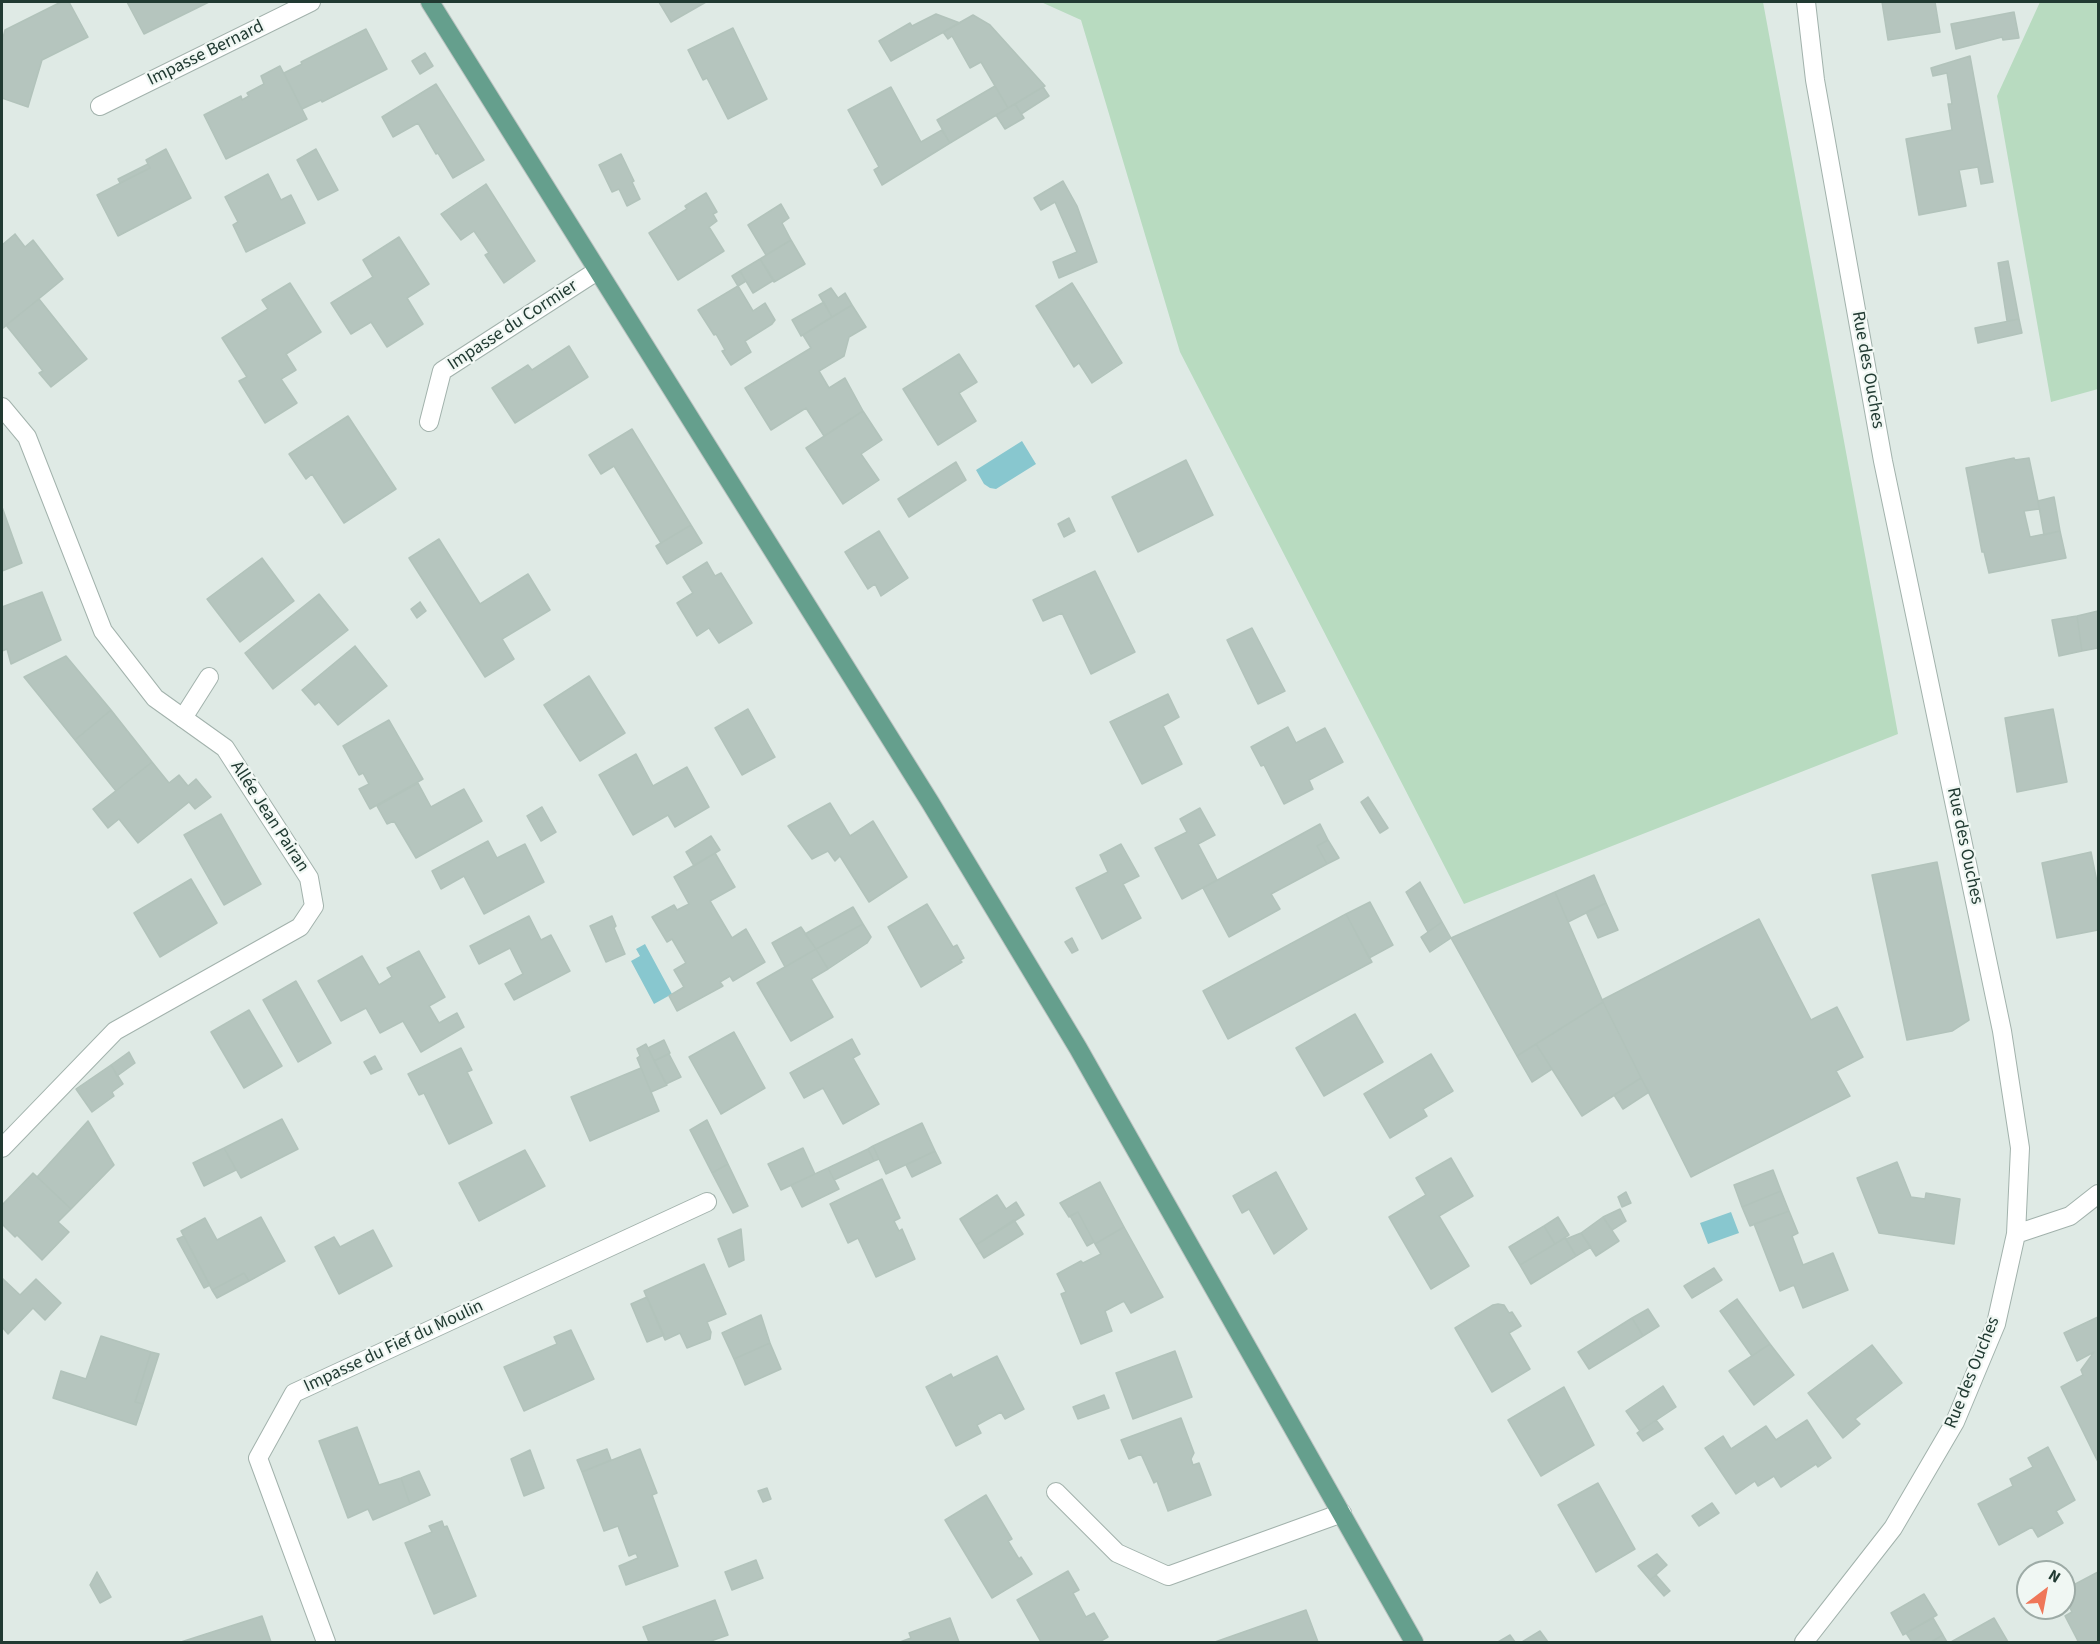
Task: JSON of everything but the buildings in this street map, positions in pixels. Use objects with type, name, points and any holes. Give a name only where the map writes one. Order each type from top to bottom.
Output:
[{"type":"main road","points":[[430,2],[930,802],[1072,1038],[1414,1642]]},
{"type":"street","name":"Impasse Bernard","points":[[100,106],[311,2]]},
{"type":"street","name":"Rue des Ouches","points":[[1804,1642],[1893,1528],[1955,1422],[1996,1324],[2016,1234],[2020,1148],[2002,1031],[1883,461],[1815,80],[1806,2]]},
{"type":"street","name":"Impasse du Cormier","points":[[429,422],[442,370],[597,271]]},
{"type":"street","name":"Allée Jean Pairan","points":[[2,407],[27,437],[104,631],[155,698],[225,748],[309,878],[314,906],[300,927],[115,1031],[2,1148]]},
{"type":"street","points":[[183,718],[209,677]]},
{"type":"street","points":[[2016,1234],[2070,1216],[2098,1194]]},
{"type":"street","name":"Impasse du Fief du Moulin","points":[[326,1642],[258,1458],[294,1393],[707,1202]]},
{"type":"street","points":[[1056,1492],[1117,1553],[1168,1576],[1342,1513]]},
{"type":"green space","points":[[1041,2],[1763,2],[1898,734],[1464,904],[1180,352],[1081,20]]},
{"type":"green space","points":[[2040,2],[2098,2],[2098,389],[2051,402],[1997,96]]},
{"type":"water","points":[[1022,441],[1036,464],[996,489],[984,484],[976,470]]},
{"type":"water","points":[[645,944],[672,994],[654,1004],[631,961],[640,956],[636,949]]},
{"type":"water","points":[[1731,1212],[1739,1233],[1708,1244],[1700,1223]]}]
